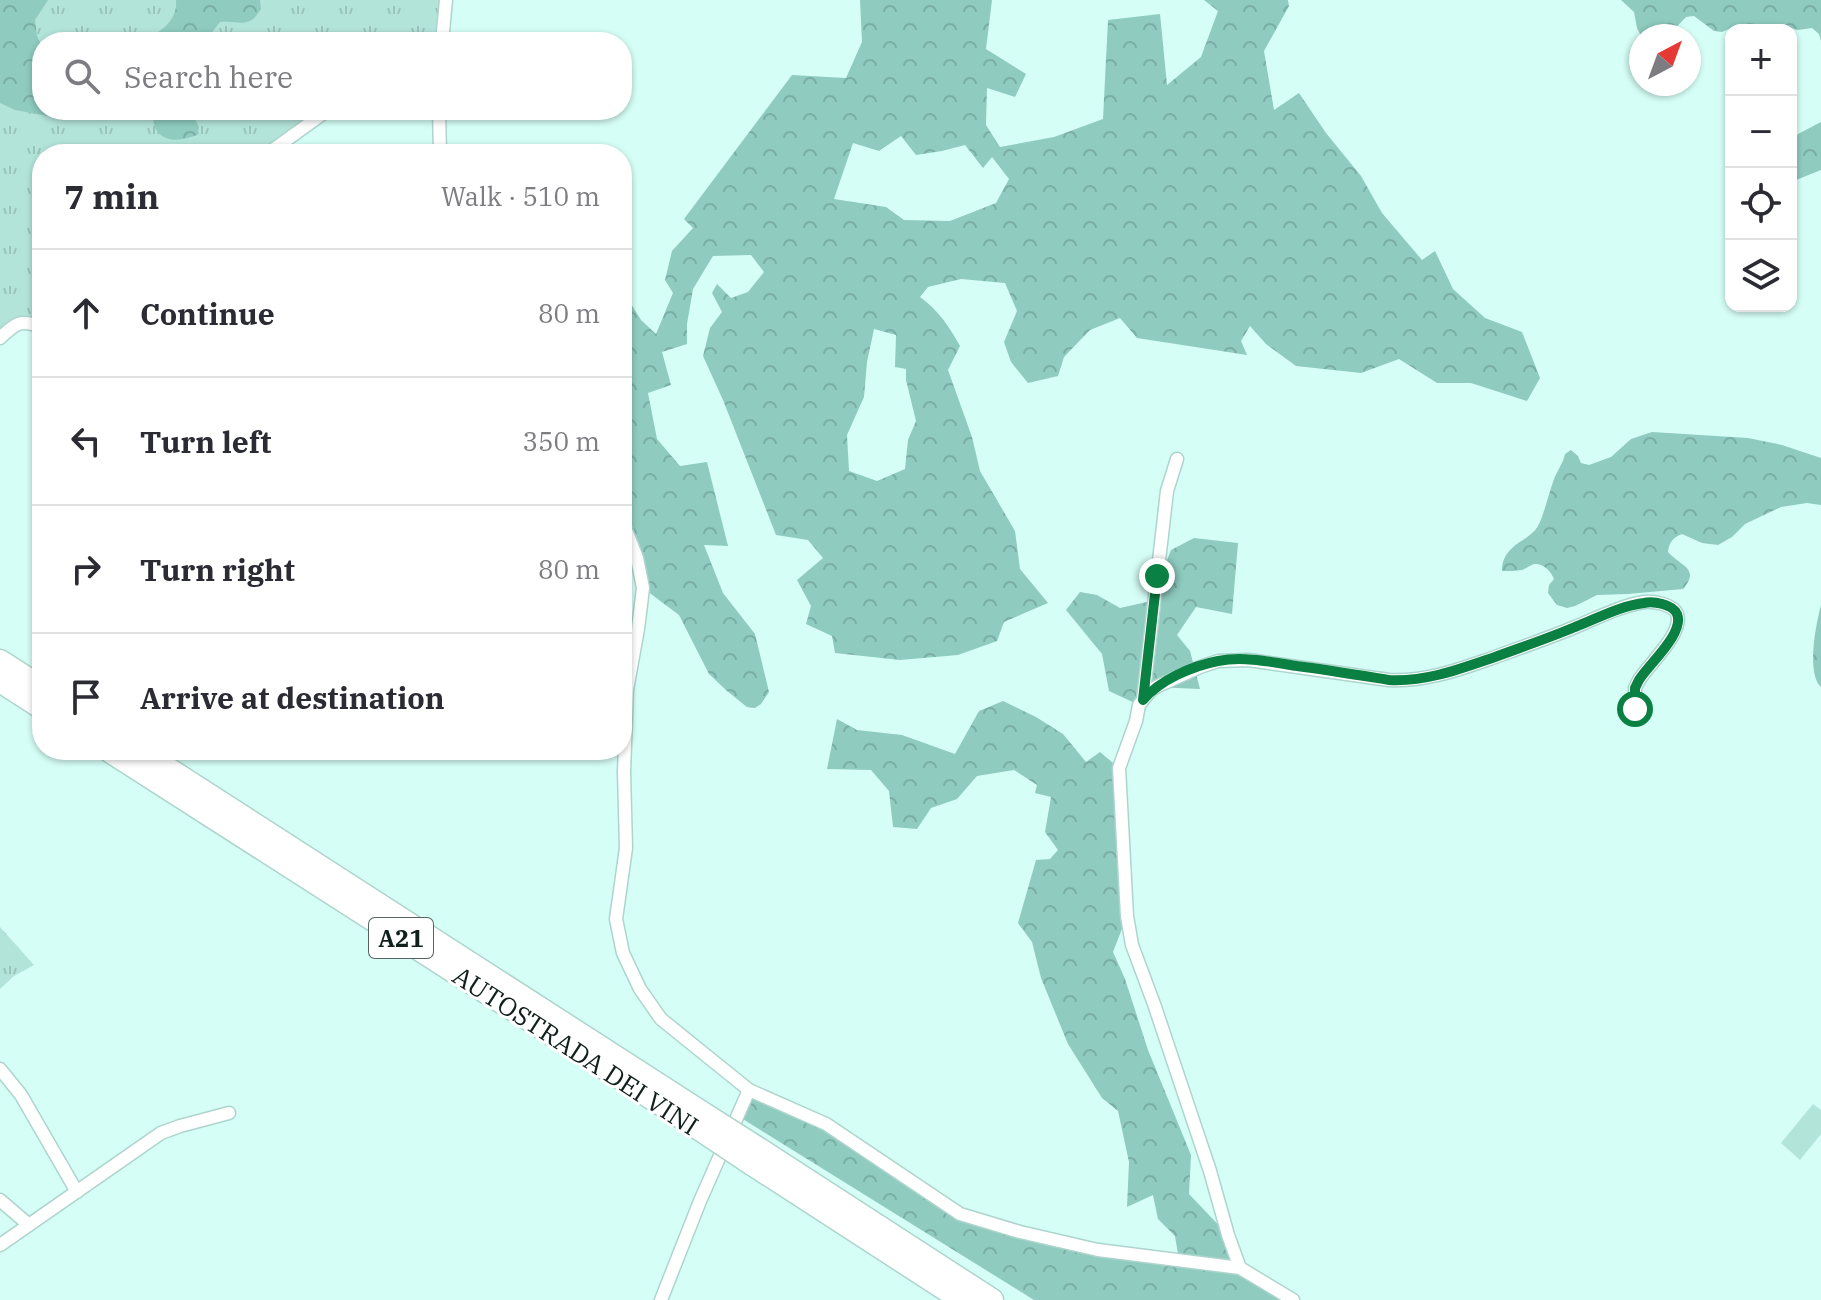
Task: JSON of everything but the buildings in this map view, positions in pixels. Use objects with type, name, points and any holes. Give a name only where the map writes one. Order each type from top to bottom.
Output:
[{"type":"highway","points":[[0,661],[30,687]]},
{"type":"highway","points":[[0,681],[30,687]]},
{"type":"highway","name":"AUTOSTRADA DEI VINI","points":[[124,760],[755,1156],[992,1300]]},
{"type":"highway","name":"AUTOSTRADA DEI VINI","points":[[154,760],[699,1120]]},
{"type":"highway","name":"AUTOSTRADA DEI VINI","points":[[755,1156],[962,1300]]},
{"type":"street","points":[[443,32],[446,0]]},
{"type":"street","points":[[281,144],[314,120]]},
{"type":"street","points":[[439,120],[440,144]]},
{"type":"street","points":[[0,338],[16,324],[26,321],[32,323]]},
{"type":"street","points":[[1143,700],[1167,491],[1177,459]]},
{"type":"street","points":[[632,545],[643,588],[632,662]]},
{"type":"street","points":[[1240,1268],[1132,945],[1127,916],[1119,768],[1139,705],[1151,690],[1172,678],[1218,661],[1248,660],[1408,681],[1436,676],[1549,637],[1626,606],[1650,602],[1668,606],[1678,616],[1677,630],[1639,680],[1635,688],[1635,709]]},
{"type":"street","points":[[624,760],[626,848],[616,919],[623,953],[640,989],[661,1019],[749,1090],[826,1124],[960,1214],[1098,1250],[1240,1268],[1293,1300]]},
{"type":"street","points":[[0,1069],[21,1095],[77,1192]]},
{"type":"street","points":[[661,1300],[749,1090]]},
{"type":"street","points":[[0,1245],[161,1133],[229,1113]]},
{"type":"street","points":[[0,1200],[29,1225]]},
{"type":"green space","points":[[0,0],[446,0],[443,32],[32,32],[32,120],[313,120],[278,144],[32,144],[32,326],[0,331]]},
{"type":"green space","points":[[0,0],[48,0],[35,20],[36,32],[32,32],[32,113],[0,103]]},
{"type":"green space","points":[[176,0],[260,0],[261,9],[248,22],[220,22],[212,32],[158,32],[171,19]]},
{"type":"green space","points":[[860,0],[992,0],[986,49],[1026,74],[1015,97],[987,88],[986,125],[1000,147],[1054,137],[1103,119],[1108,20],[1160,14],[1167,85],[1201,57],[1218,11],[1204,0],[1288,0],[1289,6],[1264,51],[1274,110],[1299,93],[1361,176],[1382,213],[1422,260],[1435,251],[1453,289],[1485,318],[1522,332],[1540,378],[1527,401],[1471,383],[1437,383],[1399,359],[1361,373],[1296,366],[1266,344],[1250,326],[1241,341],[1247,355],[1137,338],[1120,318],[1090,330],[1064,357],[1058,376],[1028,383],[1011,362],[1004,342],[1017,311],[1005,283],[961,279],[928,287],[920,297],[943,319],[960,346],[948,370],[972,437],[980,471],[1015,531],[1020,569],[1048,603],[1004,622],[997,641],[958,655],[900,660],[835,653],[832,636],[806,624],[811,606],[797,580],[823,558],[808,540],[776,535],[703,356],[710,328],[722,312],[712,293],[717,284],[731,298],[748,292],[764,272],[751,255],[713,256],[693,289],[687,344],[662,352],[671,385],[648,393],[657,439],[680,466],[707,462],[728,546],[704,545],[723,593],[755,634],[769,692],[761,704],[755,708],[747,707],[709,674],[679,615],[643,588],[632,552],[632,305],[641,320],[656,334],[673,293],[665,280],[672,251],[693,228],[684,219],[792,75],[846,78],[862,42]],"holes":[[[901,136],[916,155],[965,145],[983,168],[992,157],[1009,179],[996,203],[950,221],[904,220],[886,207],[834,199],[853,143],[879,151]],[[874,329],[896,335],[895,367],[906,369],[916,421],[908,440],[905,469],[877,481],[849,471],[847,435],[864,397]]]},
{"type":"green space","points":[[1621,0],[1821,0],[1821,41],[1812,28],[1797,30],[1797,24],[1725,24],[1722,32],[1714,31],[1694,16],[1686,17],[1679,24],[1636,24],[1634,12]]},
{"type":"green space","points":[[154,120],[196,120],[199,127],[197,135],[181,139],[166,138],[156,129]]},
{"type":"green space","points":[[1821,122],[1821,170],[1797,180],[1797,136]]},
{"type":"green space","points":[[1652,432],[1748,438],[1821,458],[1821,505],[1807,503],[1781,507],[1745,524],[1718,545],[1702,543],[1682,534],[1676,537],[1670,543],[1668,552],[1689,572],[1683,589],[1597,595],[1567,608],[1557,605],[1548,593],[1554,579],[1543,566],[1534,564],[1522,570],[1502,571],[1507,554],[1539,524],[1565,454],[1571,450],[1581,463],[1589,465],[1611,457],[1631,439]]},
{"type":"green space","points":[[1194,538],[1238,543],[1232,614],[1196,607],[1177,635],[1190,651],[1200,689],[1153,687],[1139,705],[1109,691],[1102,654],[1066,610],[1080,592],[1097,595],[1120,608],[1151,601],[1171,550]]},
{"type":"green space","points":[[1821,605],[1821,687],[1816,680],[1813,660]]},
{"type":"green space","points":[[1003,701],[1063,734],[1086,762],[1100,752],[1119,768],[1127,916],[1113,952],[1148,1050],[1191,1155],[1189,1194],[1228,1235],[1240,1268],[1293,1300],[1034,1300],[738,1116],[749,1090],[826,1124],[960,1214],[1098,1250],[1179,1260],[1175,1236],[1158,1219],[1153,1195],[1127,1207],[1129,1162],[1118,1111],[1102,1098],[1068,1044],[1041,978],[1032,942],[1018,923],[1036,860],[1050,859],[1058,850],[1045,832],[1051,797],[1035,793],[1037,785],[1014,770],[977,776],[957,799],[931,808],[917,829],[893,827],[889,791],[871,770],[827,769],[837,719],[857,730],[902,735],[955,754],[979,711]]},
{"type":"green space","points":[[0,927],[34,965],[14,976],[0,989]]},
{"type":"green space","points":[[1813,1104],[1821,1110],[1821,1134],[1800,1160],[1781,1143]]},
{"type":"route","points":[[1157,576],[1143,700],[1151,690],[1172,678],[1218,661],[1248,660],[1389,680],[1408,681],[1436,676],[1549,637],[1626,606],[1650,602],[1668,606],[1678,616],[1677,630],[1639,680],[1635,688],[1635,709]]}]
